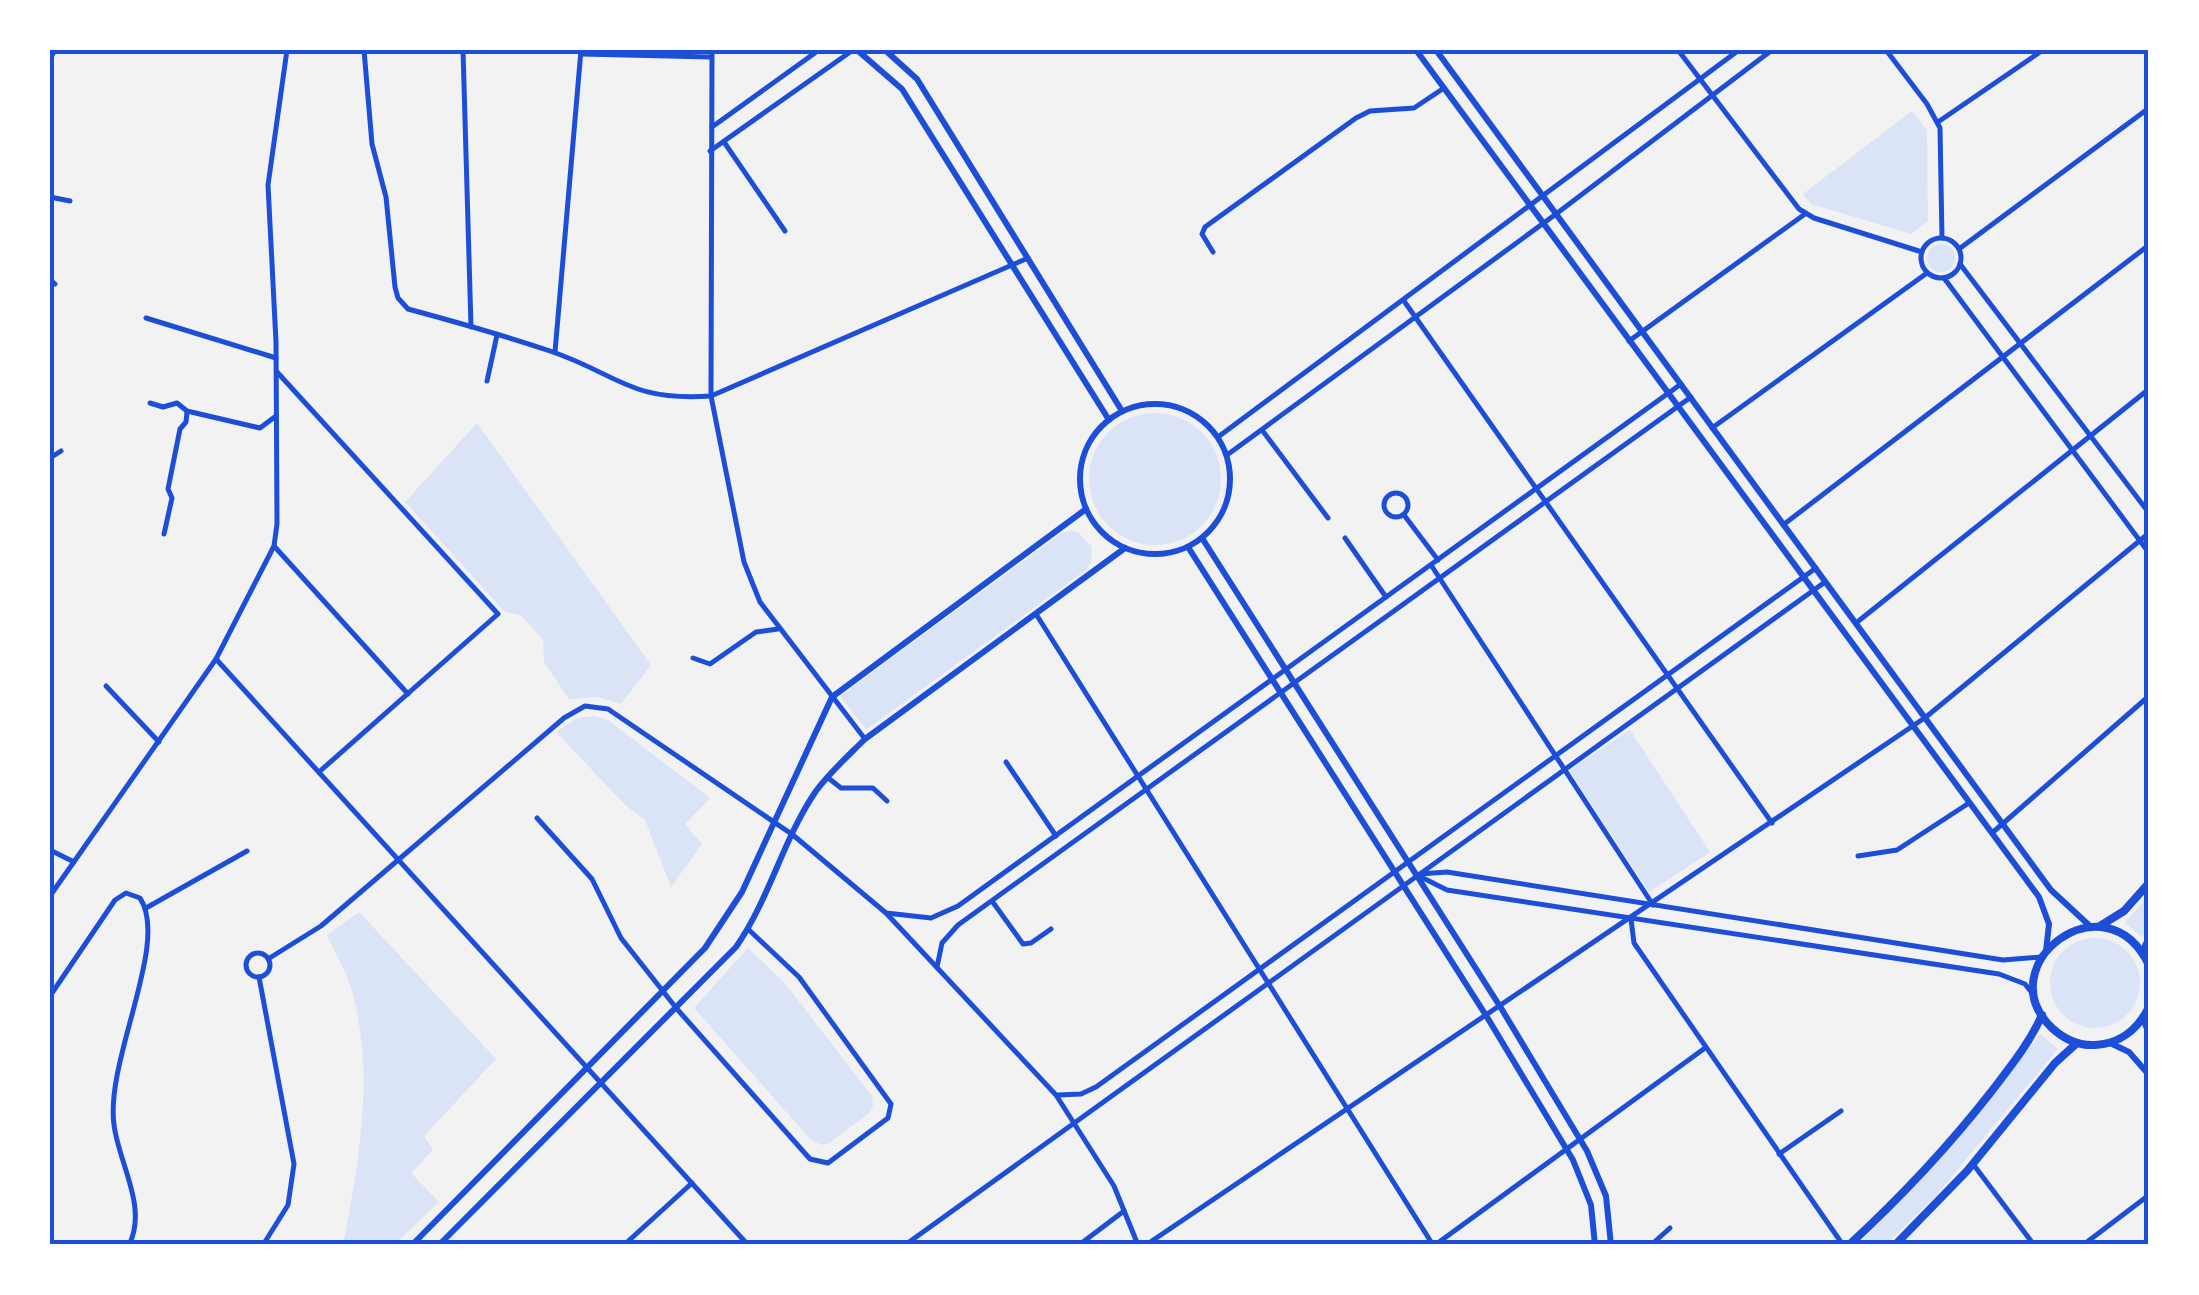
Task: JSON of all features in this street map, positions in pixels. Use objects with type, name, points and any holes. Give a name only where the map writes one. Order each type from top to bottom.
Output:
[{"type":"main road","points":[[2149,884],[2124,912],[2095,927],[2071,931],[2044,954],[2034,984],[2042,1015],[2055,1031],[2077,1043],[2110,1043],[2123,1038],[2149,1008]]},
{"type":"main road","points":[[2095,927],[2124,935],[2144,953],[2149,964]]},
{"type":"main road","points":[[2144,953],[2149,939]]},
{"type":"main road","points":[[1846,1245],[1912,1186],[1958,1134],[2027,1045],[2042,1015]]},
{"type":"main road","points":[[1895,1245],[1973,1164],[2054,1063],[2077,1043]]},
{"type":"street","points":[[50,59],[56,50]]},
{"type":"street","points":[[50,896],[216,659],[274,546],[276,358],[268,186],[287,50]]},
{"type":"street","points":[[364,50],[372,144],[386,198],[396,287],[402,304],[555,352],[636,391],[670,397],[711,396],[1028,258]]},
{"type":"street","points":[[464,50],[471,327]]},
{"type":"street","points":[[710,128],[819,50]]},
{"type":"street","points":[[710,151],[855,50],[902,89],[1109,420]]},
{"type":"street","points":[[885,50],[916,80],[1122,412]]},
{"type":"street","points":[[903,50],[903,65]]},
{"type":"street","points":[[1436,50],[2051,890],[2095,927]]},
{"type":"street","points":[[1678,50],[1805,214],[1922,252]]},
{"type":"street","points":[[1218,437],[1740,50]]},
{"type":"street","points":[[1227,456],[1772,50]]},
{"type":"street","points":[[1886,50],[1938,122],[1942,135],[1942,238]]},
{"type":"street","points":[[1938,122],[2043,50]]},
{"type":"street","points":[[1417,875],[1447,872],[2003,960],[2044,954],[2049,924],[2046,911],[1992,834],[1419,51]]},
{"type":"street","points":[[555,352],[581,52],[712,54],[711,396],[744,562],[760,602],[865,740]]},
{"type":"street","points":[[1213,252],[1202,234],[1205,227],[1356,118],[1370,111],[1414,108],[1444,88]]},
{"type":"street","points":[[1959,249],[2149,108]]},
{"type":"street","points":[[724,142],[786,230]]},
{"type":"street","points":[[50,197],[70,201]]},
{"type":"street","points":[[1629,341],[1805,214]]},
{"type":"street","points":[[1944,278],[1956,272],[1960,264],[1959,249],[1942,238],[1930,242],[1922,252],[1922,263],[1928,272],[1944,278],[2149,554]]},
{"type":"street","points":[[1783,524],[2149,245]]},
{"type":"street","points":[[1960,264],[2149,513]]},
{"type":"street","points":[[1712,428],[1928,272]]},
{"type":"street","points":[[1404,300],[1772,823]]},
{"type":"street","points":[[146,318],[276,358]]},
{"type":"street","points":[[486,381],[498,335]]},
{"type":"street","points":[[276,371],[498,614],[319,772]]},
{"type":"street","points":[[886,913],[918,918],[944,914],[1681,384]]},
{"type":"street","points":[[1856,622],[2149,390]]},
{"type":"street","points":[[937,968],[938,954],[948,933],[1690,397]]},
{"type":"street","points":[[150,403],[177,403],[187,411],[260,428],[276,416]]},
{"type":"street","points":[[1148,404],[1175,406],[1200,418],[1218,437],[1227,456],[1231,481],[1226,507],[1202,538],[1188,547],[1150,554],[1125,548],[1106,536],[1086,510],[1080,482],[1090,441],[1122,412],[1148,404]]},
{"type":"street","points":[[164,534],[172,498],[168,489],[187,411]]},
{"type":"street","points":[[1262,430],[1328,518]]},
{"type":"street","points":[[50,458],[62,450]]},
{"type":"street","points":[[1388,494],[1406,497],[1408,510],[1404,515],[1386,512],[1384,500],[1388,494]]},
{"type":"street","points":[[412,1245],[704,948],[730,914],[832,697],[1086,510]]},
{"type":"street","points":[[1404,515],[1435,562],[1440,578],[1653,904]]},
{"type":"street","points":[[1146,1245],[1926,717],[2149,533]]},
{"type":"street","points":[[1202,538],[1581,1140],[1606,1196],[1611,1245]]},
{"type":"street","points":[[1345,538],[1386,597]]},
{"type":"street","points":[[274,546],[408,694]]},
{"type":"street","points":[[1188,547],[1487,1017],[1566,1150],[1587,1188],[1595,1245]]},
{"type":"street","points":[[439,1245],[723,962],[748,930],[793,835],[827,776],[865,740],[1125,548]]},
{"type":"street","points":[[1056,1096],[1081,1094],[1096,1087],[1816,568]]},
{"type":"street","points":[[904,1245],[1825,582]]},
{"type":"street","points":[[1036,614],[1434,1245],[1705,1048]]},
{"type":"street","points":[[693,658],[710,664],[756,632],[779,628]]},
{"type":"street","points":[[216,659],[748,1245]]},
{"type":"street","points":[[106,686],[158,742]]},
{"type":"street","points":[[1992,834],[2149,696]]},
{"type":"street","points":[[268,959],[321,926],[564,718],[585,706],[608,709],[793,835],[886,913],[1076,1122],[1114,1186],[1138,1245]]},
{"type":"street","points":[[1006,762],[1056,836]]},
{"type":"street","points":[[827,776],[842,788],[873,788],[886,801]]},
{"type":"street","points":[[1858,856],[1898,850],[1969,803]]},
{"type":"street","points":[[538,818],[592,879],[621,938],[678,1008],[810,1160],[828,1163],[888,1118],[890,1101],[810,990],[748,930]]},
{"type":"street","points":[[50,850],[74,862]]},
{"type":"street","points":[[146,908],[247,852]]},
{"type":"street","points":[[1417,875],[1447,890],[1998,974],[2025,984],[2036,998]]},
{"type":"street","points":[[50,996],[116,900],[132,893],[140,898],[146,908],[149,938],[146,961],[125,1031],[112,1102],[114,1127],[136,1213],[135,1233],[129,1245]]},
{"type":"street","points":[[992,900],[1023,944],[1052,929]]},
{"type":"street","points":[[1631,919],[1634,943],[1846,1245]]},
{"type":"street","points":[[256,953],[268,959],[270,966],[260,977],[247,970],[246,963],[256,953]]},
{"type":"street","points":[[260,977],[294,1164],[288,1206],[263,1245]]},
{"type":"street","points":[[2142,1019],[2149,1034]]},
{"type":"street","points":[[2110,1043],[2130,1052],[2149,1075]]},
{"type":"street","points":[[1779,1154],[1841,1111]]},
{"type":"street","points":[[1973,1164],[2034,1245]]},
{"type":"street","points":[[624,1245],[692,1183]]},
{"type":"street","points":[[2083,1245],[2149,1195]]},
{"type":"street","points":[[1079,1245],[1124,1211]]},
{"type":"street","points":[[1651,1245],[1670,1228]]},
{"type":"shaded area","points":[[1912,111],[1927,130],[1928,221],[1911,234],[1811,204],[1803,194]]},
{"type":"shaded area","points":[[1941,244],[1951,248],[1955,258],[1951,268],[1941,272],[1931,268],[1927,258],[1931,248]]},
{"type":"shaded area","points":[[1155,413],[1180,418],[1202,432],[1216,454],[1221,479],[1216,504],[1202,526],[1180,540],[1155,545],[1130,540],[1108,526],[1094,504],[1089,479],[1094,454],[1108,432],[1130,418]]},
{"type":"shaded area","points":[[477,423],[651,665],[621,704],[598,697],[569,699],[544,662],[543,640],[521,615],[505,612],[405,502]]},
{"type":"shaded area","points":[[1062,533],[1079,533],[1092,547],[1091,563],[1086,570],[866,730],[840,696]]},
{"type":"shaded area","points":[[594,716],[608,720],[710,798],[685,824],[702,844],[671,887],[645,820],[625,805],[556,732],[577,718]]},
{"type":"shaded area","points":[[1630,730],[1710,852],[1649,892],[1569,770]]},
{"type":"shaded area","points":[[2149,894],[2149,928],[2142,937],[2125,923]]},
{"type":"shaded area","points":[[359,912],[496,1059],[424,1136],[433,1150],[411,1173],[439,1202],[394,1245],[343,1245],[359,1150],[363,1055],[352,991],[327,935]]},
{"type":"shaded area","points":[[2095,938],[2127,951],[2140,983],[2127,1015],[2095,1028],[2063,1015],[2050,983],[2063,951]]},
{"type":"shaded area","points":[[748,948],[784,982],[872,1096],[869,1113],[829,1143],[822,1145],[811,1140],[694,1008]]},
{"type":"shaded area","points":[[2040,1034],[2058,1049],[1933,1199],[1885,1245],[1858,1245],[1936,1163]]}]
